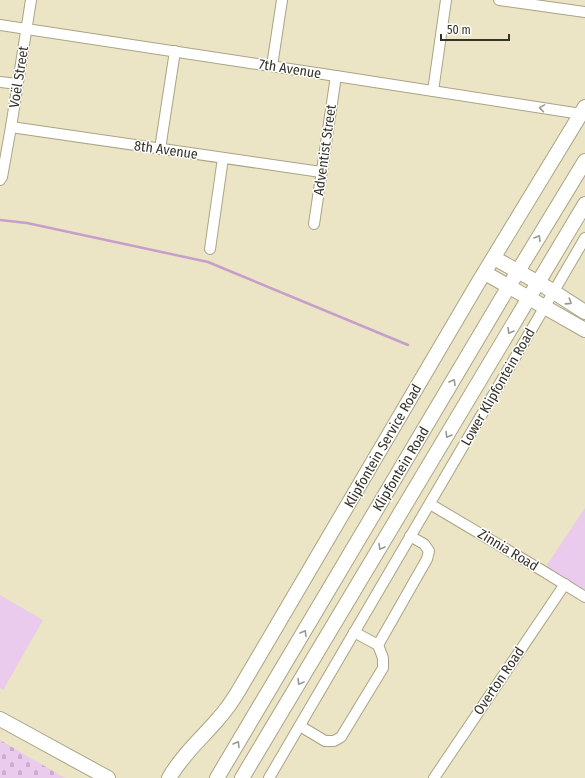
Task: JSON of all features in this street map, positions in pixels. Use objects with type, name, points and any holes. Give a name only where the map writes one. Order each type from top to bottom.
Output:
[{"type":"main road","name":"Klipfontein Service Road","points":[[169,778],[183,757],[218,719],[239,690],[583,110]]},
{"type":"main road","name":"Klipfontein Road","points":[[217,778],[509,286],[585,161]]},
{"type":"main road","name":"Klipfontein Road","points":[[242,778],[585,204]]},
{"type":"main road","points":[[494,258],[585,312]]},
{"type":"main road","points":[[485,273],[585,330]]},
{"type":"main road","points":[[0,718],[108,778]]},
{"type":"street","name":"Voël Street","points":[[1,178],[11,127],[31,0]]},
{"type":"street","points":[[272,66],[282,0]]},
{"type":"street","points":[[433,91],[446,0]]},
{"type":"street","points":[[499,0],[585,12]]},
{"type":"street","name":"7th Avenue","points":[[0,25],[433,91],[583,110]]},
{"type":"street","points":[[160,149],[175,51]]},
{"type":"street","name":"Adventist Street","points":[[314,224],[336,76]]},
{"type":"street","points":[[0,82],[18,84]]},
{"type":"street","name":"8th Avenue","points":[[11,127],[322,172]]},
{"type":"street","points":[[210,249],[223,158]]},
{"type":"street","name":"Lower Klipfontein Road","points":[[269,778],[585,238]]},
{"type":"street","name":"Zinnia Road","points":[[430,504],[585,597]]},
{"type":"street","points":[[378,645],[427,559],[429,551],[424,544],[410,536]]},
{"type":"street","name":"Overton Road","points":[[434,778],[564,584]]},
{"type":"street","points":[[300,726],[326,741],[334,741],[341,737],[383,668],[383,658],[378,645],[354,632]]},
{"type":"green space","points":[[585,508],[585,597],[543,571]]},
{"type":"green space","points":[[0,595],[43,620],[3,690],[0,688]]},
{"type":"green space","points":[[0,740],[65,778],[0,778]]},
{"type":"waterway","points":[[0,220],[27,223],[208,262],[408,345]]}]
